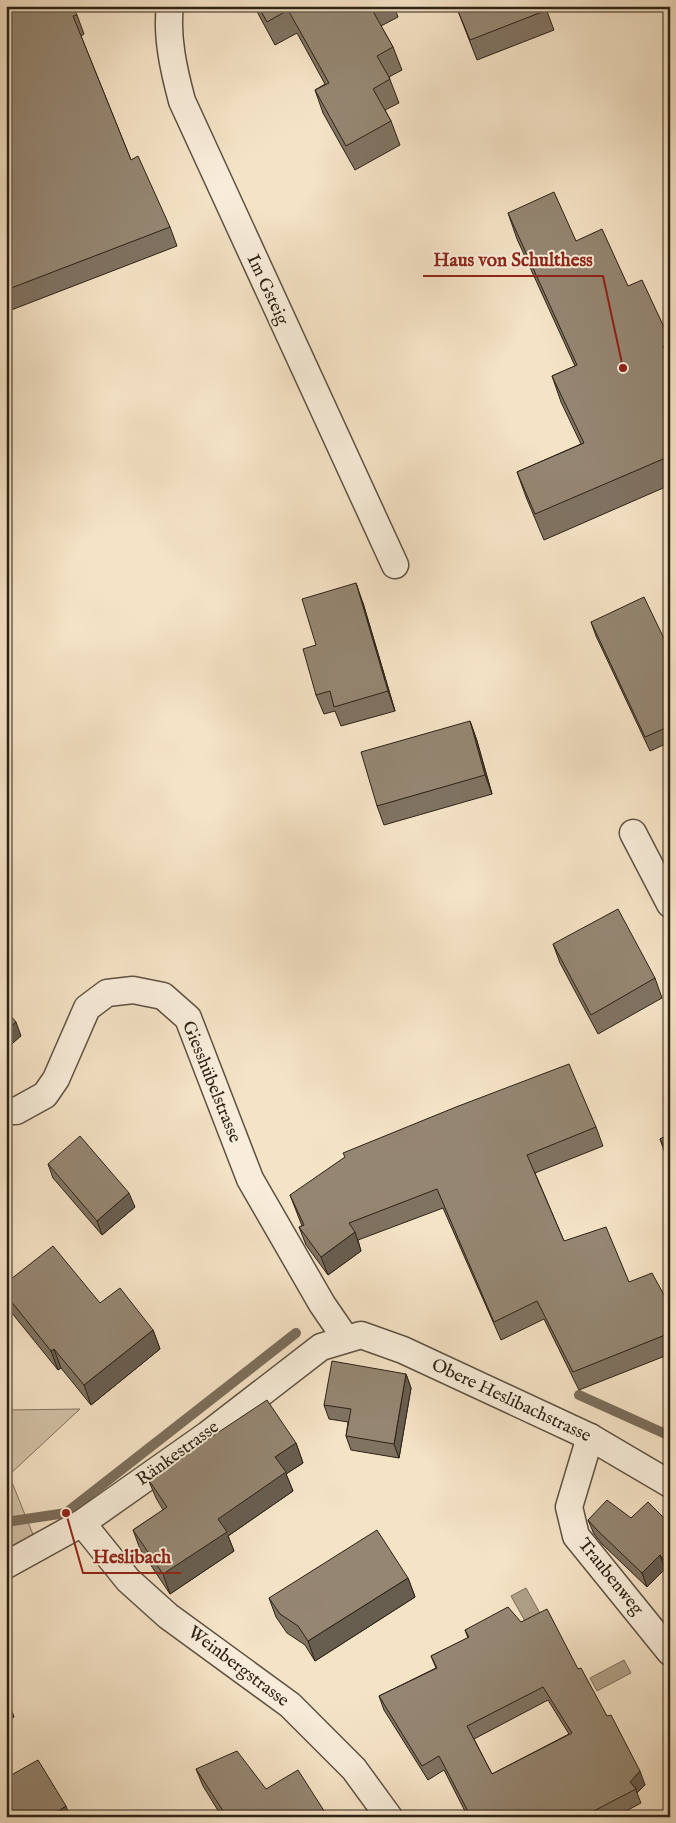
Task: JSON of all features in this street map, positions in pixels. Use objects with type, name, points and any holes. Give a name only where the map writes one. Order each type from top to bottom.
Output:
[{"type":"street","name":"Im Gsteig","points":[[170,6],[170,43],[182,101],[395,565]]},
{"type":"street","points":[[633,833],[670,904]]},
{"type":"street","name":"Giesshübelstrasse","points":[[6,1111],[16,1111],[45,1095],[56,1078],[87,1008],[106,993],[133,990],[163,996],[188,1018],[250,1179],[322,1304],[346,1339]]},
{"type":"street","name":"Obere Heslibachstrasse","points":[[346,1339],[361,1336],[403,1350],[590,1437],[670,1484]]},
{"type":"street","name":"Ränkestrasse","points":[[6,1565],[82,1523],[207,1435],[321,1347],[346,1339]]},
{"type":"street","name":"Traubenweg","points":[[590,1437],[569,1507],[576,1536],[670,1652]]},
{"type":"street","name":"Weinbergstrasse","points":[[82,1523],[128,1580],[168,1616],[290,1705],[354,1769],[389,1817]]},
{"type":"shaded area","points":[[80,1409],[9,1475],[38,1547],[6,1565],[6,1410]]},
{"type":"shaded area","points":[[526,1588],[546,1624],[531,1632],[511,1596]]},
{"type":"shaded area","points":[[624,1660],[631,1673],[597,1691],[590,1678]]},
{"type":"building","points":[[6,6],[73,6],[77,15],[73,16],[131,160],[138,156],[170,227],[6,290]]},
{"type":"building","points":[[258,6],[370,6],[393,47],[377,56],[390,79],[373,89],[391,121],[346,146],[315,90],[329,83],[288,10],[267,22]]},
{"type":"building","points":[[456,6],[545,6],[547,10],[470,40]]},
{"type":"building","points":[[554,192],[576,241],[602,229],[628,286],[642,280],[670,340],[670,342],[663,346],[670,361],[670,456],[535,514],[517,472],[584,443],[552,376],[577,365],[508,213]]},
{"type":"building","points":[[356,583],[388,691],[334,707],[330,691],[316,695],[303,649],[316,645],[302,599]]},
{"type":"building","points":[[644,597],[670,651],[670,726],[645,737],[591,622]]},
{"type":"building","points":[[470,721],[485,775],[377,806],[361,752]]},
{"type":"building","points":[[618,909],[655,978],[591,1015],[553,944]]},
{"type":"building","points":[[6,1010],[16,1022],[6,1030]]},
{"type":"building","points":[[569,1064],[596,1127],[527,1155],[564,1241],[606,1227],[629,1282],[652,1273],[670,1306],[670,1333],[573,1372],[537,1301],[494,1322],[437,1189],[349,1223],[355,1232],[321,1257],[299,1227],[304,1225],[290,1195],[345,1157],[343,1153]]},
{"type":"building","points":[[670,1134],[670,1156],[660,1139]]},
{"type":"building","points":[[80,1136],[129,1193],[97,1221],[48,1164]]},
{"type":"building","points":[[53,1246],[100,1303],[120,1288],[153,1330],[84,1385],[54,1349],[51,1351],[6,1295],[6,1283]]},
{"type":"building","points":[[332,1361],[406,1374],[394,1444],[346,1436],[351,1409],[324,1405]]},
{"type":"building","points":[[267,1400],[296,1443],[275,1457],[286,1472],[218,1519],[227,1532],[163,1574],[133,1530],[167,1507],[148,1479]]},
{"type":"building","points":[[607,1500],[631,1518],[648,1502],[670,1524],[670,1568],[660,1555],[642,1573],[597,1530],[588,1520]]},
{"type":"building","points":[[377,1530],[408,1578],[308,1641],[298,1626],[280,1614],[269,1598]]},
{"type":"building","points":[[508,1607],[521,1622],[547,1609],[578,1669],[581,1668],[607,1716],[611,1715],[640,1771],[630,1782],[636,1789],[582,1817],[471,1817],[439,1756],[422,1766],[379,1696],[437,1668],[431,1656],[469,1637],[465,1630]],"holes":[[[543,1687],[572,1733],[492,1774],[467,1726]]]},
{"type":"building","points":[[237,1751],[266,1789],[298,1770],[328,1817],[227,1817],[196,1769]]},
{"type":"building","points":[[38,1760],[66,1806],[49,1817],[6,1817],[6,1778]]},
{"type":"waterway","points":[[6,1522],[66,1513],[296,1333]]},
{"type":"waterway","points":[[579,1395],[670,1436]]},
{"type":"place","name":"Haus von Schulthess","points":[[623,368]]},
{"type":"place","name":"Heslibach","points":[[66,1513]]}]
